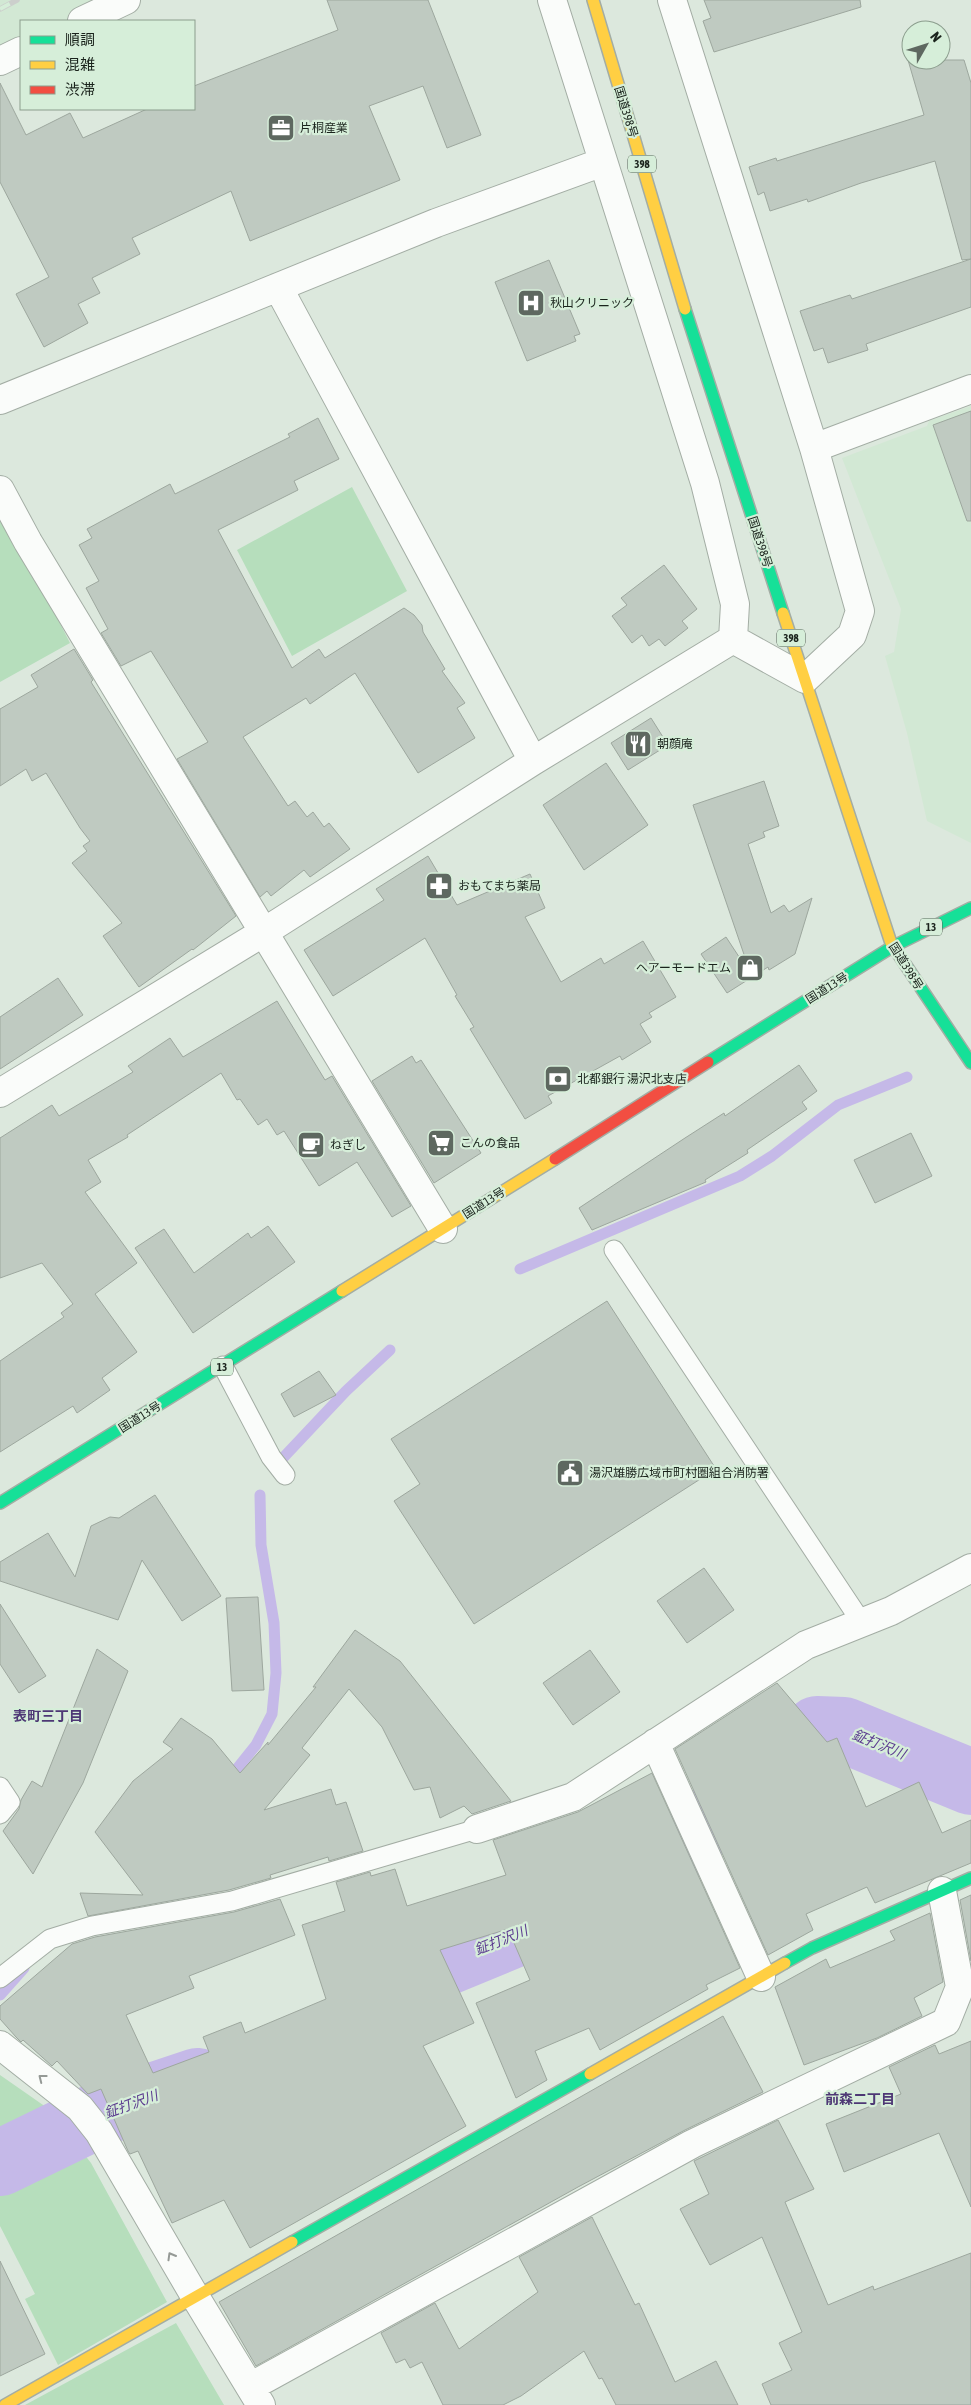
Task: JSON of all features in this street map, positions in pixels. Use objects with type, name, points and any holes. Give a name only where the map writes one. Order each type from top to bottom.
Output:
[{"type":"main road","name":"国道398号","points":[[593,0],[691,329],[892,947],[971,1063]]},
{"type":"main road","name":"国道13号","points":[[0,1503],[443,1229],[892,947],[971,908]]},
{"type":"main road","points":[[5,2405],[812,1948],[971,1878]]},
{"type":"street","points":[[84,20],[126,0]]},
{"type":"street","points":[[552,0],[705,483],[735,604],[733,639]]},
{"type":"street","points":[[672,0],[814,448],[860,611],[852,635],[805,679],[733,639]]},
{"type":"street","points":[[0,61],[20,51]]},
{"type":"street","points":[[0,400],[436,223],[603,162]]},
{"type":"street","points":[[278,287],[533,761]]},
{"type":"street","points":[[814,448],[971,389]]},
{"type":"street","points":[[0,490],[28,542],[443,1229]]},
{"type":"street","points":[[0,1094],[264,932],[533,761],[733,639]]},
{"type":"street","points":[[476,1829],[573,1797],[806,1645],[891,1611],[971,1568]]},
{"type":"street","points":[[655,1743],[761,1977]]},
{"type":"street","points":[[0,2045],[80,2108],[99,2132],[256,2396],[692,2144],[946,2022],[960,1987],[942,1891]]},
{"type":"lane","points":[[614,1250],[862,1623]]},
{"type":"lane","points":[[223,1366],[271,1457],[285,1475]]},
{"type":"lane","points":[[0,1787],[10,1802],[0,1814]]},
{"type":"lane","points":[[0,1978],[50,1939],[59,1936],[92,1926],[232,1902],[476,1829]]},
{"type":"shaded area","points":[[0,0],[129,0],[79,20],[20,20],[20,44],[0,52]]},
{"type":"shaded area","points":[[971,406],[971,843],[927,821],[907,733],[885,656],[894,652],[901,609],[842,458],[927,426],[929,421]]},
{"type":"green space","points":[[352,487],[407,591],[292,656],[237,550]]},
{"type":"green space","points":[[0,506],[70,643],[0,682]]},
{"type":"green space","points":[[0,2075],[56,2114],[63,2123],[0,2154]]},
{"type":"green space","points":[[73,2140],[91,2163],[167,2302],[58,2365],[25,2299],[35,2294],[0,2226],[0,2174]]},
{"type":"green space","points":[[176,2323],[224,2405],[25,2405]]},
{"type":"building","points":[[327,0],[428,0],[481,135],[447,148],[423,86],[369,106],[400,180],[250,241],[231,191],[132,238],[140,254],[92,278],[100,293],[78,304],[88,323],[44,347],[16,294],[49,277],[0,182],[0,83],[26,135],[70,113],[83,138],[145,110],[195,110],[195,86],[338,30]]},
{"type":"building","points":[[704,0],[860,0],[861,7],[714,52],[703,21],[711,18]]},
{"type":"building","points":[[951,60],[964,60],[971,83],[971,259],[962,260],[935,161],[861,183],[808,202],[807,199],[770,211],[764,192],[758,195],[749,167],[776,158],[777,161],[924,115],[911,70],[951,70]]},
{"type":"building","points":[[971,259],[971,307],[866,344],[868,350],[828,363],[823,348],[814,351],[800,311],[850,295],[852,299]]},
{"type":"building","points":[[549,260],[580,334],[574,336],[576,341],[527,361],[495,282]]},
{"type":"building","points":[[971,411],[971,521],[967,521],[933,425]]},
{"type":"building","points":[[318,418],[339,459],[294,481],[298,490],[218,530],[292,668],[319,649],[325,658],[404,608],[414,615],[422,625],[423,632],[445,669],[442,671],[465,703],[457,708],[475,738],[418,773],[355,673],[310,704],[306,698],[243,737],[288,806],[295,801],[307,817],[313,812],[324,827],[329,823],[350,849],[310,877],[304,870],[271,896],[267,891],[260,897],[177,759],[208,742],[151,651],[121,666],[101,633],[108,629],[86,588],[99,581],[79,545],[92,538],[87,529],[170,484],[175,494],[290,437],[288,434]]},
{"type":"building","points":[[664,565],[697,609],[682,621],[688,628],[665,646],[659,639],[649,646],[642,635],[632,643],[612,616],[627,605],[621,598]]},
{"type":"building","points":[[74,649],[93,680],[91,682],[236,916],[193,950],[139,987],[103,936],[122,923],[72,863],[87,851],[83,846],[90,841],[46,773],[32,781],[26,769],[0,786],[0,709],[38,687],[31,675]]},
{"type":"building","points":[[651,718],[668,745],[628,770],[611,743]]},
{"type":"building","points":[[606,763],[648,825],[584,870],[543,805]]},
{"type":"building","points":[[764,781],[779,826],[763,832],[765,837],[748,844],[771,913],[784,905],[789,912],[812,898],[795,954],[769,970],[768,967],[727,993],[701,954],[726,937],[751,975],[693,805]]},
{"type":"building","points":[[428,856],[457,905],[530,874],[545,908],[525,917],[561,982],[601,958],[604,964],[643,941],[676,997],[649,1013],[652,1017],[640,1024],[651,1042],[622,1060],[620,1056],[548,1096],[552,1103],[525,1119],[470,1029],[474,1027],[455,996],[457,995],[425,938],[333,996],[304,950],[384,900],[376,889]]},
{"type":"building","points":[[58,978],[83,1015],[0,1069],[0,1017]]},
{"type":"building","points":[[277,1001],[325,1080],[332,1076],[411,1206],[392,1217],[357,1162],[319,1186],[284,1131],[277,1135],[267,1119],[258,1125],[240,1099],[237,1100],[221,1073],[127,1135],[128,1137],[88,1160],[101,1182],[85,1192],[137,1263],[95,1294],[137,1352],[102,1378],[110,1390],[77,1413],[73,1406],[0,1452],[0,1361],[64,1317],[61,1313],[73,1304],[42,1263],[0,1278],[0,1138],[52,1105],[59,1116],[133,1072],[128,1066],[170,1038],[183,1057]]},
{"type":"building","points":[[412,1056],[416,1063],[421,1060],[481,1153],[434,1183],[372,1081]]},
{"type":"building","points":[[799,1065],[817,1091],[802,1102],[807,1109],[747,1150],[748,1153],[705,1180],[706,1182],[592,1230],[579,1208],[724,1113],[725,1116]]},
{"type":"building","points":[[911,1133],[932,1176],[875,1203],[854,1160]]},
{"type":"building","points":[[268,1226],[295,1262],[193,1333],[135,1248],[164,1229],[194,1273],[248,1233],[251,1238]]},
{"type":"building","points":[[607,1301],[716,1469],[474,1624],[394,1501],[420,1484],[391,1439]]},
{"type":"building","points":[[319,1371],[336,1395],[294,1417],[281,1394]]},
{"type":"building","points":[[155,1495],[221,1596],[182,1621],[142,1560],[118,1620],[0,1581],[0,1562],[48,1533],[75,1577],[91,1526],[110,1517],[119,1518]]},
{"type":"building","points":[[704,1568],[734,1610],[687,1643],[657,1601]]},
{"type":"building","points":[[258,1597],[264,1690],[232,1691],[226,1598]]},
{"type":"building","points":[[0,1604],[46,1676],[19,1693],[0,1664]]},
{"type":"building","points":[[355,1630],[400,1661],[511,1801],[472,1814],[464,1806],[440,1818],[430,1787],[414,1790],[382,1727],[349,1689],[302,1748],[310,1755],[264,1810],[331,1789],[336,1805],[346,1802],[363,1851],[329,1861],[328,1857],[270,1875],[271,1878],[229,1890],[88,1916],[80,1893],[143,1895],[95,1832],[133,1781],[173,1749],[163,1742],[181,1718],[212,1739],[240,1773],[268,1742],[268,1745],[316,1687],[313,1687]]},
{"type":"building","points":[[97,1649],[128,1671],[83,1783],[33,1874],[3,1831],[19,1809],[21,1800],[32,1781],[42,1787]]},
{"type":"building","points":[[590,1650],[620,1692],[573,1725],[543,1683]]},
{"type":"building","points":[[777,1683],[827,1742],[837,1738],[866,1807],[919,1782],[942,1833],[971,1820],[971,1863],[875,1903],[867,1887],[806,1914],[813,1930],[768,1955],[675,1749]]},
{"type":"building","points":[[652,1773],[740,1968],[706,1985],[708,1989],[600,2050],[589,2028],[535,2051],[547,2080],[516,2098],[476,2003],[530,1980],[508,1929],[440,1950],[474,2023],[423,2046],[466,2126],[250,2248],[224,2200],[172,2223],[138,2151],[130,2154],[128,2151],[101,2089],[88,2094],[57,2061],[52,2066],[23,2040],[21,2042],[0,2019],[0,2006],[72,1944],[95,1937],[234,1912],[280,1899],[295,1935],[189,1976],[194,1988],[126,2015],[153,2073],[209,2052],[203,2037],[241,2022],[245,2033],[326,1999],[302,1925],[345,1911],[336,1882],[370,1872],[371,1876],[395,1869],[407,1906],[506,1875],[493,1840],[578,1812]]},
{"type":"building","points":[[971,1895],[971,1961],[960,1900]]},
{"type":"building","points":[[930,1913],[943,1982],[914,1998],[922,2016],[877,2038],[804,2065],[775,1987],[826,1959],[830,1968],[895,1940],[890,1931]]},
{"type":"building","points":[[723,2016],[763,2092],[685,2130],[578,2187],[256,2366],[219,2302]]},
{"type":"building","points":[[971,2041],[971,2207],[939,2133],[844,2172],[826,2124],[901,2094],[889,2067],[935,2045],[939,2054]]},
{"type":"building","points":[[778,2120],[814,2189],[785,2202],[828,2305],[873,2286],[874,2290],[971,2253],[971,2405],[771,2405],[762,2384],[792,2370],[779,2343],[802,2332],[762,2237],[710,2265],[680,2209],[709,2194],[694,2161]]},
{"type":"building","points":[[592,2217],[635,2305],[639,2303],[675,2382],[716,2361],[738,2405],[616,2405],[602,2378],[599,2379],[584,2351],[521,2396],[503,2405],[443,2405],[422,2362],[410,2368],[405,2359],[396,2363],[381,2333],[435,2303],[459,2349],[538,2292],[519,2257]]},
{"type":"building","points":[[0,2261],[45,2354],[0,2376]]},
{"type":"waterway","points":[[520,1269],[740,1176],[772,1156],[838,1105],[907,1077]]},
{"type":"waterway","points":[[281,1460],[346,1391],[390,1350]]},
{"type":"waterway","points":[[228,1780],[256,1745],[272,1714],[276,1673],[274,1623],[261,1545],[260,1495]]},
{"type":"waterway","name":"鉦打沢川","points":[[365,2005],[433,1968],[634,1885],[660,1868],[752,1778],[817,1729],[844,1730],[971,1782]]},
{"type":"waterway","points":[[0,1995],[24,1968]]},
{"type":"waterway","name":"鉦打沢川","points":[[0,2163],[107,2111],[197,2081]]},
{"type":"railway","points":[[0,9],[17,0]]},
{"type":"traffic: fast","points":[[685,309],[783,613]]},
{"type":"traffic: fast","points":[[708,1062],[892,947],[971,908]]},
{"type":"traffic: fast","points":[[891,943],[971,1063]]},
{"type":"traffic: fast","points":[[0,1503],[342,1291]]},
{"type":"traffic: fast","points":[[785,1963],[812,1948],[971,1878]]},
{"type":"traffic: fast","points":[[292,2242],[590,2074]]},
{"type":"traffic: slow","points":[[593,0],[685,309]]},
{"type":"traffic: slow","points":[[783,613],[891,943]]},
{"type":"traffic: slow","points":[[342,1291],[555,1159]]},
{"type":"traffic: slow","points":[[590,2074],[785,1963]]},
{"type":"traffic: slow","points":[[5,2405],[292,2242]]},
{"type":"traffic: jam","points":[[555,1159],[708,1062]]},
{"type":"place","name":"片桐産業","points":[[281,128]]},
{"type":"place","name":"秋山クリニック","points":[[531,303]]},
{"type":"place","name":"朝顔庵","points":[[638,744]]},
{"type":"place","name":"おもてまち薬局","points":[[439,886]]},
{"type":"place","name":"ヘアーモードエム","points":[[750,968]]},
{"type":"place","name":"北都銀行 湯沢北支店","points":[[558,1079]]},
{"type":"place","name":"こんの食品","points":[[441,1143]]},
{"type":"place","name":"ねぎし","points":[[311,1145]]},
{"type":"place","name":"湯沢雄勝広域市町村圏組合消防署","points":[[570,1473]]},
{"type":"district","name":"表町三丁目","points":[[48,1716]]},
{"type":"district","name":"前森二丁目","points":[[860,2099]]}]
